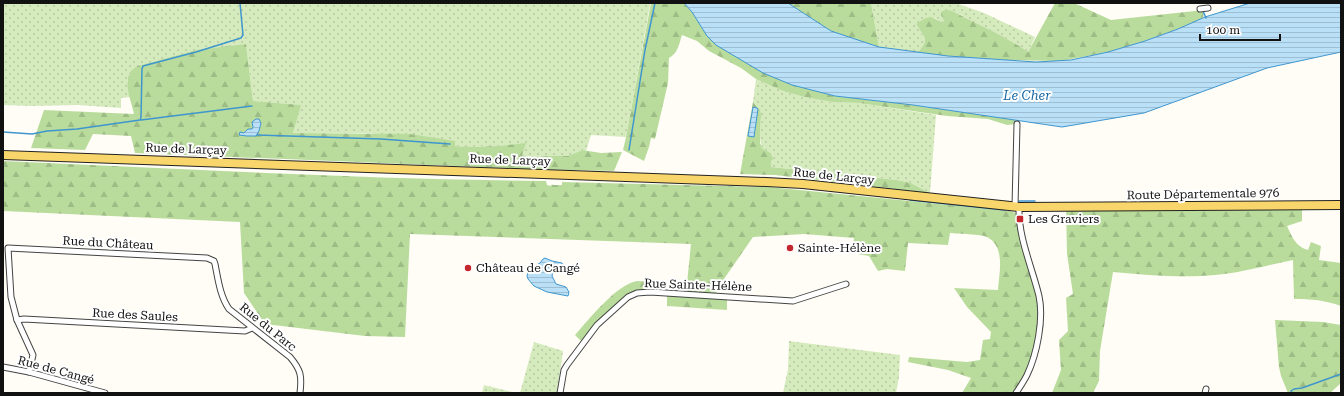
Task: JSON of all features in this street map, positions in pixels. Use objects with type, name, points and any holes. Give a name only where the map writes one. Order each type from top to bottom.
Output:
[{"type":"main road","name":"Rue de Larçay","points":[[3,155],[766,182],[811,185],[1017,207],[1066,207]]},
{"type":"main road","name":"Route Départementale 976","points":[[1066,207],[1341,205]]},
{"type":"street","points":[[1200,9],[1208,8]]},
{"type":"street","points":[[1016,393],[1027,375],[1034,358],[1039,323],[1040,302],[1023,240],[1017,207],[1017,124]]},
{"type":"street","name":"Rue du Château","points":[[29,372],[33,358],[17,320],[11,297],[6,248],[208,258]]},
{"type":"street","name":"Rue du Parc","points":[[208,258],[214,261],[221,290],[229,309],[290,357],[297,366],[301,375],[300,393]]},
{"type":"street","name":"Rue Sainte-Hélène","points":[[560,393],[564,370],[586,338],[606,315],[632,294],[650,292],[793,301],[846,284]]},
{"type":"street","name":"Rue des Saules","points":[[17,320],[24,319],[245,331],[252,328]]},
{"type":"street","name":"Rue de Cangé","points":[[3,367],[29,372],[104,393]]},
{"type":"green space","points":[[3,3],[650,3],[650,5],[626,137],[591,135],[586,151],[582,150],[568,156],[531,158],[522,155],[525,144],[471,147],[455,146],[454,141],[368,133],[293,133],[300,105],[253,101],[246,44],[129,74],[127,81],[131,97],[121,98],[121,108],[78,105],[3,105]]},
{"type":"green space","points":[[651,3],[684,3],[692,12],[707,36],[792,85],[835,96],[913,105],[1017,120],[1017,124],[1007,125],[988,119],[947,116],[859,103],[832,102],[804,97],[783,91],[756,79],[741,68],[709,51],[697,41],[682,35],[676,51],[669,58],[668,83],[655,139],[651,138],[644,161],[623,150]]},
{"type":"green space","points":[[788,3],[871,3],[879,47],[831,31]]},
{"type":"green space","points":[[871,3],[956,3],[984,13],[1035,37],[1028,52],[1000,35],[960,14],[952,12],[941,15],[944,21],[942,22],[935,18],[916,24],[925,38],[924,45],[917,53],[879,47]]},
{"type":"green space","points":[[1055,3],[1074,3],[1111,20],[1204,10],[1203,18],[1145,41],[1108,52],[1061,61],[1004,60],[917,53],[924,45],[925,38],[916,24],[926,18],[931,17],[942,22],[944,21],[941,12],[944,10],[956,13],[1000,35],[1028,52]]},
{"type":"green space","points":[[246,44],[253,101],[301,105],[293,133],[410,134],[455,141],[455,146],[471,147],[526,143],[522,155],[531,158],[568,156],[582,150],[601,153],[622,152],[614,171],[526,169],[135,153],[131,136],[93,134],[85,150],[31,148],[44,110],[134,114],[127,84],[131,70],[138,66],[197,50]]},
{"type":"green space","points":[[756,79],[783,91],[804,97],[832,102],[859,103],[936,115],[930,193],[911,183],[897,180],[771,167],[768,151],[763,149],[761,143],[760,113],[753,102]]},
{"type":"green space","points":[[753,102],[760,110],[760,143],[763,149],[770,152],[773,159],[771,161],[771,167],[897,180],[911,183],[930,193],[775,175],[740,174]]},
{"type":"green space","points":[[3,161],[342,176],[546,181],[547,185],[551,186],[552,184],[562,185],[562,182],[769,187],[1010,211],[1019,214],[1040,302],[1038,338],[1033,358],[1016,393],[962,393],[971,378],[948,370],[908,362],[909,357],[967,362],[980,360],[983,340],[990,339],[991,332],[967,307],[954,288],[998,290],[1000,261],[997,247],[993,241],[984,236],[950,233],[948,245],[908,243],[905,271],[887,269],[878,271],[869,256],[852,253],[854,238],[804,234],[753,237],[717,289],[716,295],[686,293],[691,244],[410,234],[405,337],[365,336],[265,324],[244,293],[240,222],[3,211]]},
{"type":"green space","points":[[1302,205],[1302,221],[1287,226],[1293,238],[1300,247],[1308,250],[1311,242],[1321,246],[1319,260],[1341,263],[1341,306],[1318,300],[1294,299],[1293,260],[1234,273],[1203,276],[1164,276],[1113,272],[1100,351],[1099,381],[1094,393],[1052,393],[1061,370],[1059,340],[1068,331],[1066,298],[1073,294],[1067,254],[1066,207]]},
{"type":"green space","points":[[637,281],[660,282],[660,292],[628,297],[583,343],[575,335],[612,295],[629,284]]},
{"type":"green space","points":[[667,295],[727,300],[727,310],[667,306]]},
{"type":"green space","points":[[1275,320],[1323,322],[1341,325],[1341,383],[1330,393],[1288,393],[1279,367]]},
{"type":"green space","points":[[789,341],[900,355],[899,377],[896,393],[783,393],[788,369]]},
{"type":"green space","points":[[534,342],[563,351],[557,393],[520,393]]},
{"type":"green space","points":[[484,385],[516,393],[482,393]]},
{"type":"water","name":"Le Cher","points":[[684,3],[788,3],[831,31],[879,47],[948,56],[1036,62],[1071,60],[1108,52],[1145,41],[1205,17],[1250,3],[1341,3],[1341,52],[1267,68],[1144,113],[1062,127],[913,105],[835,96],[792,85],[763,73],[716,45],[707,36],[692,12]]},
{"type":"water","points":[[753,107],[758,109],[754,137],[748,136]]},
{"type":"water","points":[[259,119],[261,123],[256,136],[239,135],[240,132],[244,133],[248,129],[252,129],[252,122]]},
{"type":"water","points":[[545,258],[562,263],[562,269],[553,273],[552,276],[556,284],[566,287],[569,292],[568,296],[547,292],[534,286],[528,279],[528,271]]},
{"type":"waterway","points":[[3,132],[32,134],[140,120],[143,66],[241,38],[243,35],[240,3]]},
{"type":"waterway","points":[[629,150],[645,50],[655,3]]},
{"type":"waterway","points":[[1203,11],[1206,18]]},
{"type":"waterway","points":[[141,120],[252,106]]},
{"type":"waterway","points":[[257,135],[381,139],[450,144]]},
{"type":"waterway","points":[[910,200],[1005,210]]},
{"type":"waterway","points":[[1019,201],[1035,201]]},
{"type":"waterway","points":[[1292,393],[1291,391],[1294,389],[1302,388],[1341,374]]},
{"type":"place","name":"Les Graviers","points":[[1020,219]]},
{"type":"place","name":"Sainte-Hélène","points":[[790,248]]},
{"type":"place","name":"Château de Cangé","points":[[468,268]]}]
